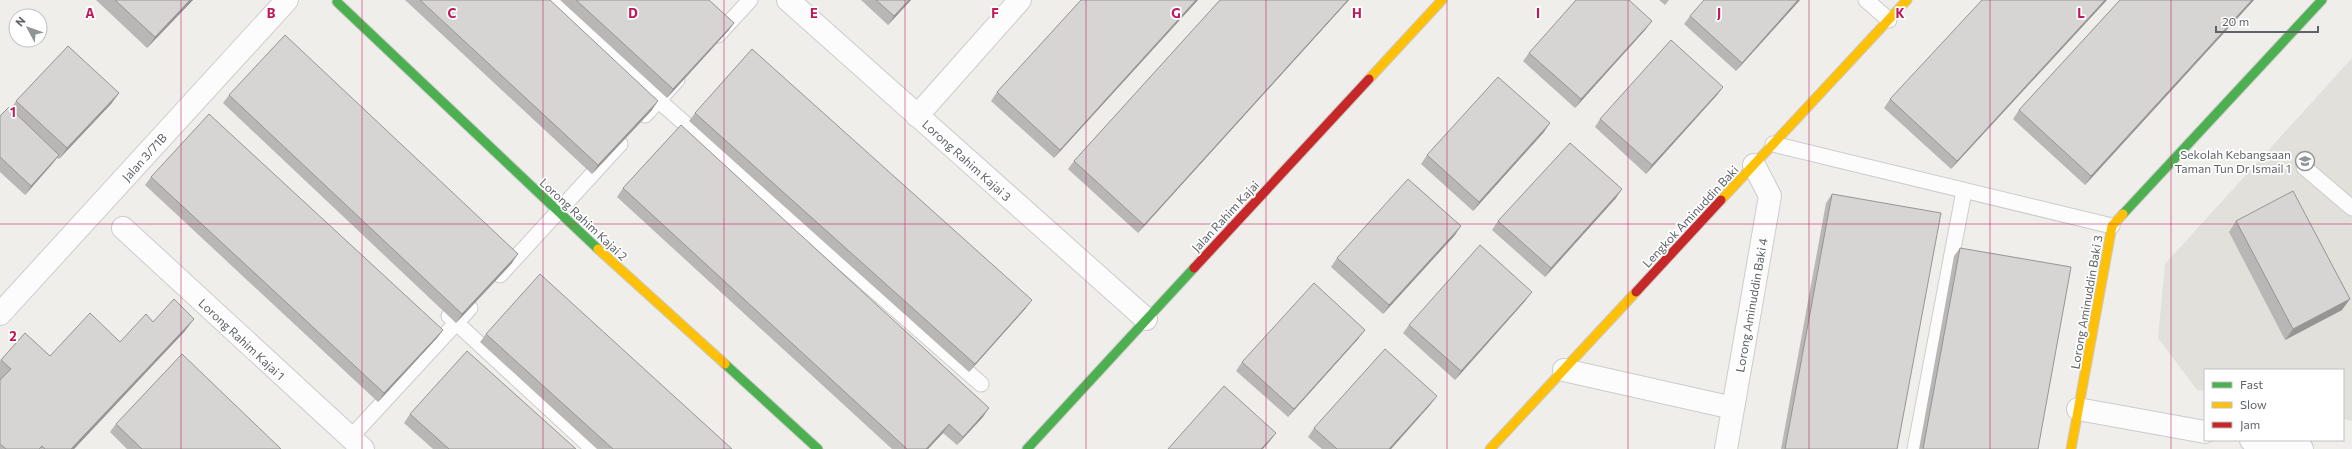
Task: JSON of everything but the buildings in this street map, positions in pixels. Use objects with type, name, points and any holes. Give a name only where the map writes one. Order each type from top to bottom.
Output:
[{"type":"street","name":"Jalan 3/71B","points":[[0,314],[288,0]]},
{"type":"street","name":"Lorong Rahim Kajai 3","points":[[788,0],[1146,320]]},
{"type":"street","name":"Jalan Rahim Kajai","points":[[1026,449],[1442,0]]},
{"type":"street","name":"Lengkok Aminuddin Baki","points":[[1490,449],[1907,0]]},
{"type":"street","name":"Lorong Aminuddin Baki 3","points":[[2071,449],[2112,226],[2322,0]]},
{"type":"street","points":[[917,116],[1019,1]]},
{"type":"street","name":"Lorong Rahim Kajai 2","points":[[337,2],[558,212],[818,449]]},
{"type":"street","name":"Lorong Aminuddin Baki 4","points":[[1726,449],[1770,196],[1754,165]]},
{"type":"street","name":"Lorong Rahim Kajai 1","points":[[122,228],[356,444]]},
{"type":"street","points":[[1564,370],[1733,408]]},
{"type":"street","points":[[2078,409],[2204,432]]},
{"type":"street","points":[[2256,441],[2302,449]]},
{"type":"lane","points":[[558,0],[658,100],[981,384]]},
{"type":"lane","points":[[707,47],[750,0]]},
{"type":"lane","points":[[1866,0],[1888,20]]},
{"type":"lane","points":[[637,124],[685,70]]},
{"type":"lane","points":[[488,288],[627,135]]},
{"type":"lane","points":[[1773,144],[2112,226]]},
{"type":"lane","points":[[2304,167],[2352,208]]},
{"type":"lane","points":[[1915,449],[1964,191]]},
{"type":"lane","points":[[356,444],[456,323],[478,300]]},
{"type":"lane","points":[[439,306],[593,449]]},
{"type":"shaded area","name":"Sekolah Kebangsaan Taman Tun Dr Ismail 1","points":[[2352,58],[2352,421],[2344,419],[2344,369],[2204,369],[2204,391],[2197,390],[2158,338],[2165,264]]},
{"type":"traffic: fast","points":[[2123,214],[2322,0]]},
{"type":"traffic: fast","points":[[337,2],[598,249]]},
{"type":"traffic: fast","points":[[1027,449],[1194,268]]},
{"type":"traffic: fast","points":[[725,364],[818,449]]},
{"type":"traffic: slow","points":[[1369,79],[1442,0]]},
{"type":"traffic: slow","points":[[1721,200],[1907,0]]},
{"type":"traffic: slow","points":[[2071,449],[2112,226],[2123,214]]},
{"type":"traffic: slow","points":[[598,249],[725,364]]},
{"type":"traffic: slow","points":[[1490,449],[1636,292]]},
{"type":"traffic: jam","points":[[1194,268],[1369,79]]},
{"type":"traffic: jam","points":[[1636,292],[1721,200]]},
{"type":"place","name":"Sekolah Kebangsaan Taman Tun Dr Ismail 1","points":[[2305,161]]}]
